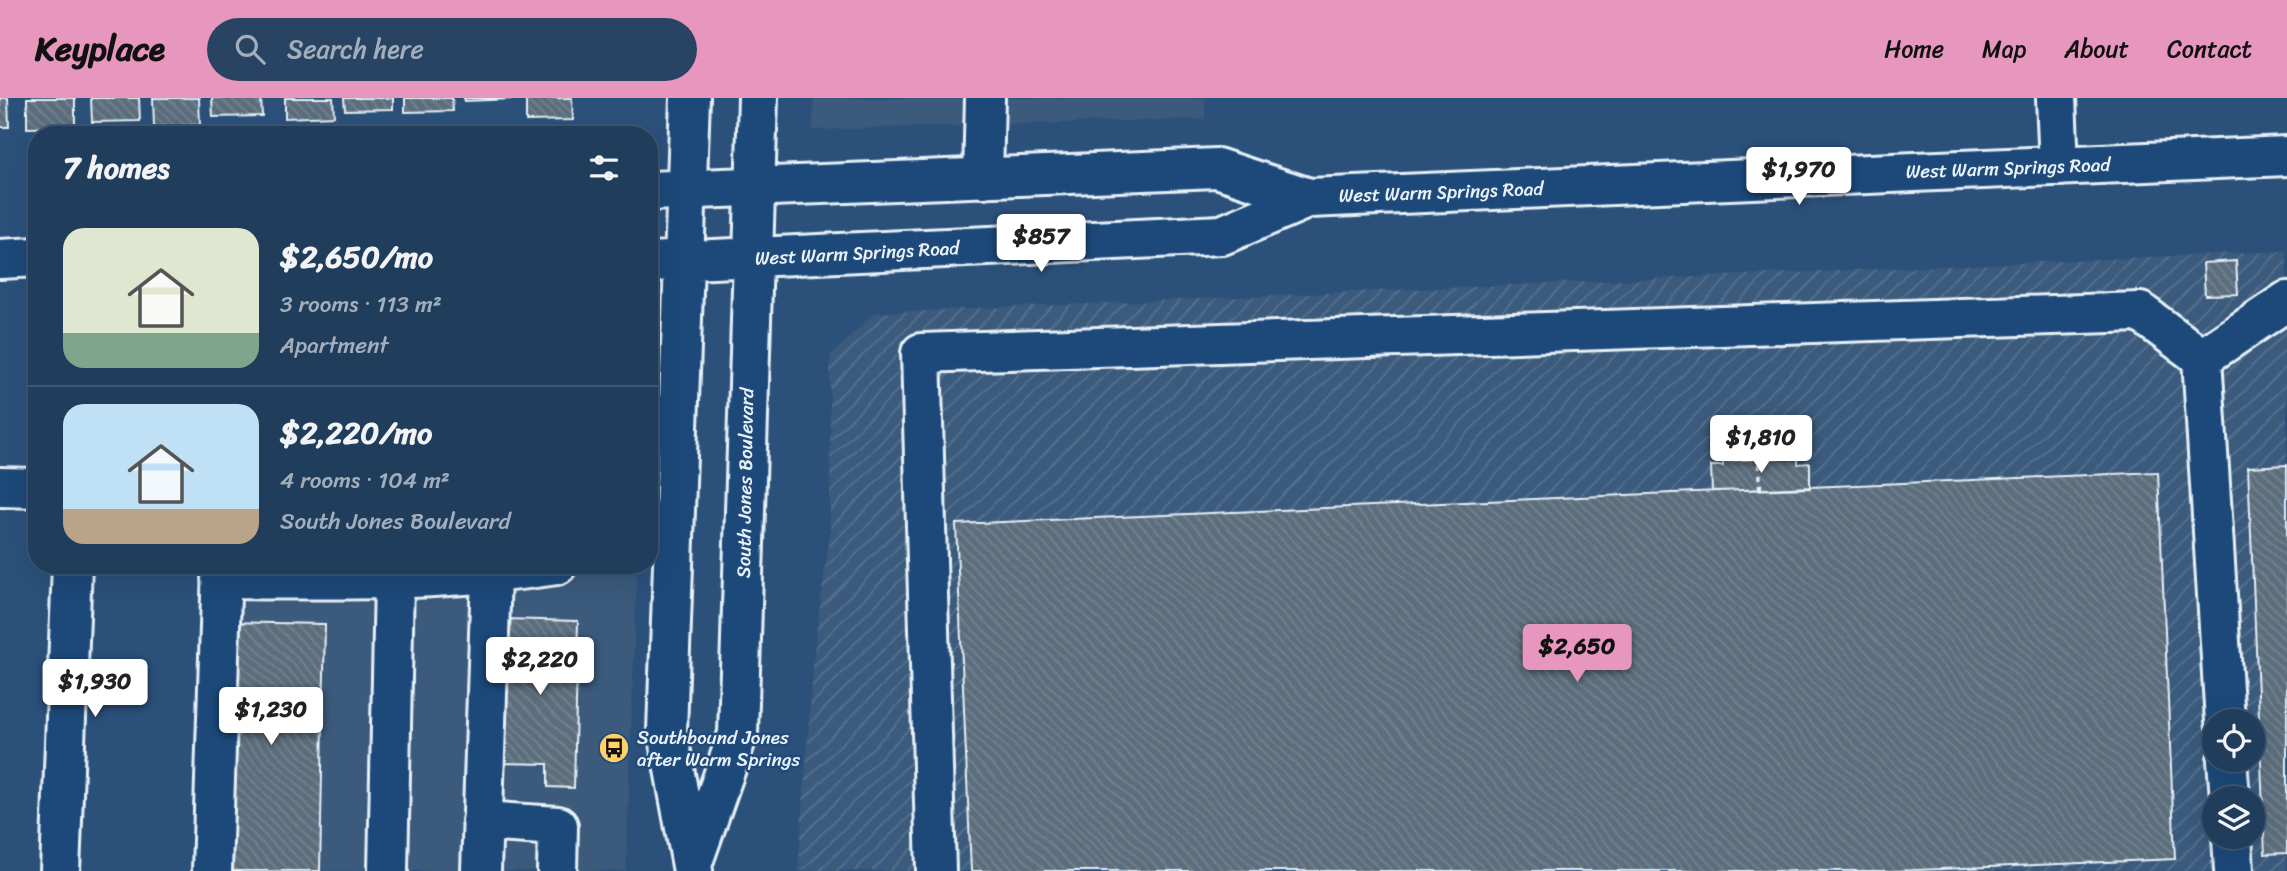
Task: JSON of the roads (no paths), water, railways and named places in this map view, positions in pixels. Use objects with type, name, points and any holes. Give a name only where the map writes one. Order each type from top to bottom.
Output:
[{"type":"main road","name":"South Jones Boulevard","points":[[690,98],[687,190],[667,262],[661,562],[667,731],[693,866]]},
{"type":"main road","name":"South Jones Boulevard","points":[[693,866],[738,734],[758,98]]},
{"type":"main road","points":[[983,178],[985,98]]},
{"type":"main road","points":[[2056,98],[2059,166]]},
{"type":"main road","name":"West Warm Springs Road","points":[[658,191],[1217,168],[1309,198],[2287,156]]},
{"type":"main road","name":"West Warm Springs Road","points":[[667,262],[1222,235],[1309,198]]},
{"type":"main road","points":[[0,259],[28,257]]},
{"type":"main road","points":[[2202,358],[2287,301]]},
{"type":"main road","points":[[936,871],[921,353],[2140,312],[2202,358],[2224,709]]},
{"type":"main road","points":[[0,488],[28,488]]},
{"type":"main road","points":[[60,871],[72,574]]},
{"type":"main road","points":[[212,871],[221,574]]},
{"type":"main road","points":[[259,574],[394,581],[436,574]]},
{"type":"main road","points":[[477,574],[498,574]]},
{"type":"main road","points":[[481,871],[491,575]]},
{"type":"main road","points":[[388,871],[394,581]]},
{"type":"main road","points":[[482,821],[558,825],[557,871]]},
{"type":"main road","points":[[2233,849],[2234,871]]},
{"type":"place","name":"Southbound Jones after Warm Springs","points":[[614,748]]}]
